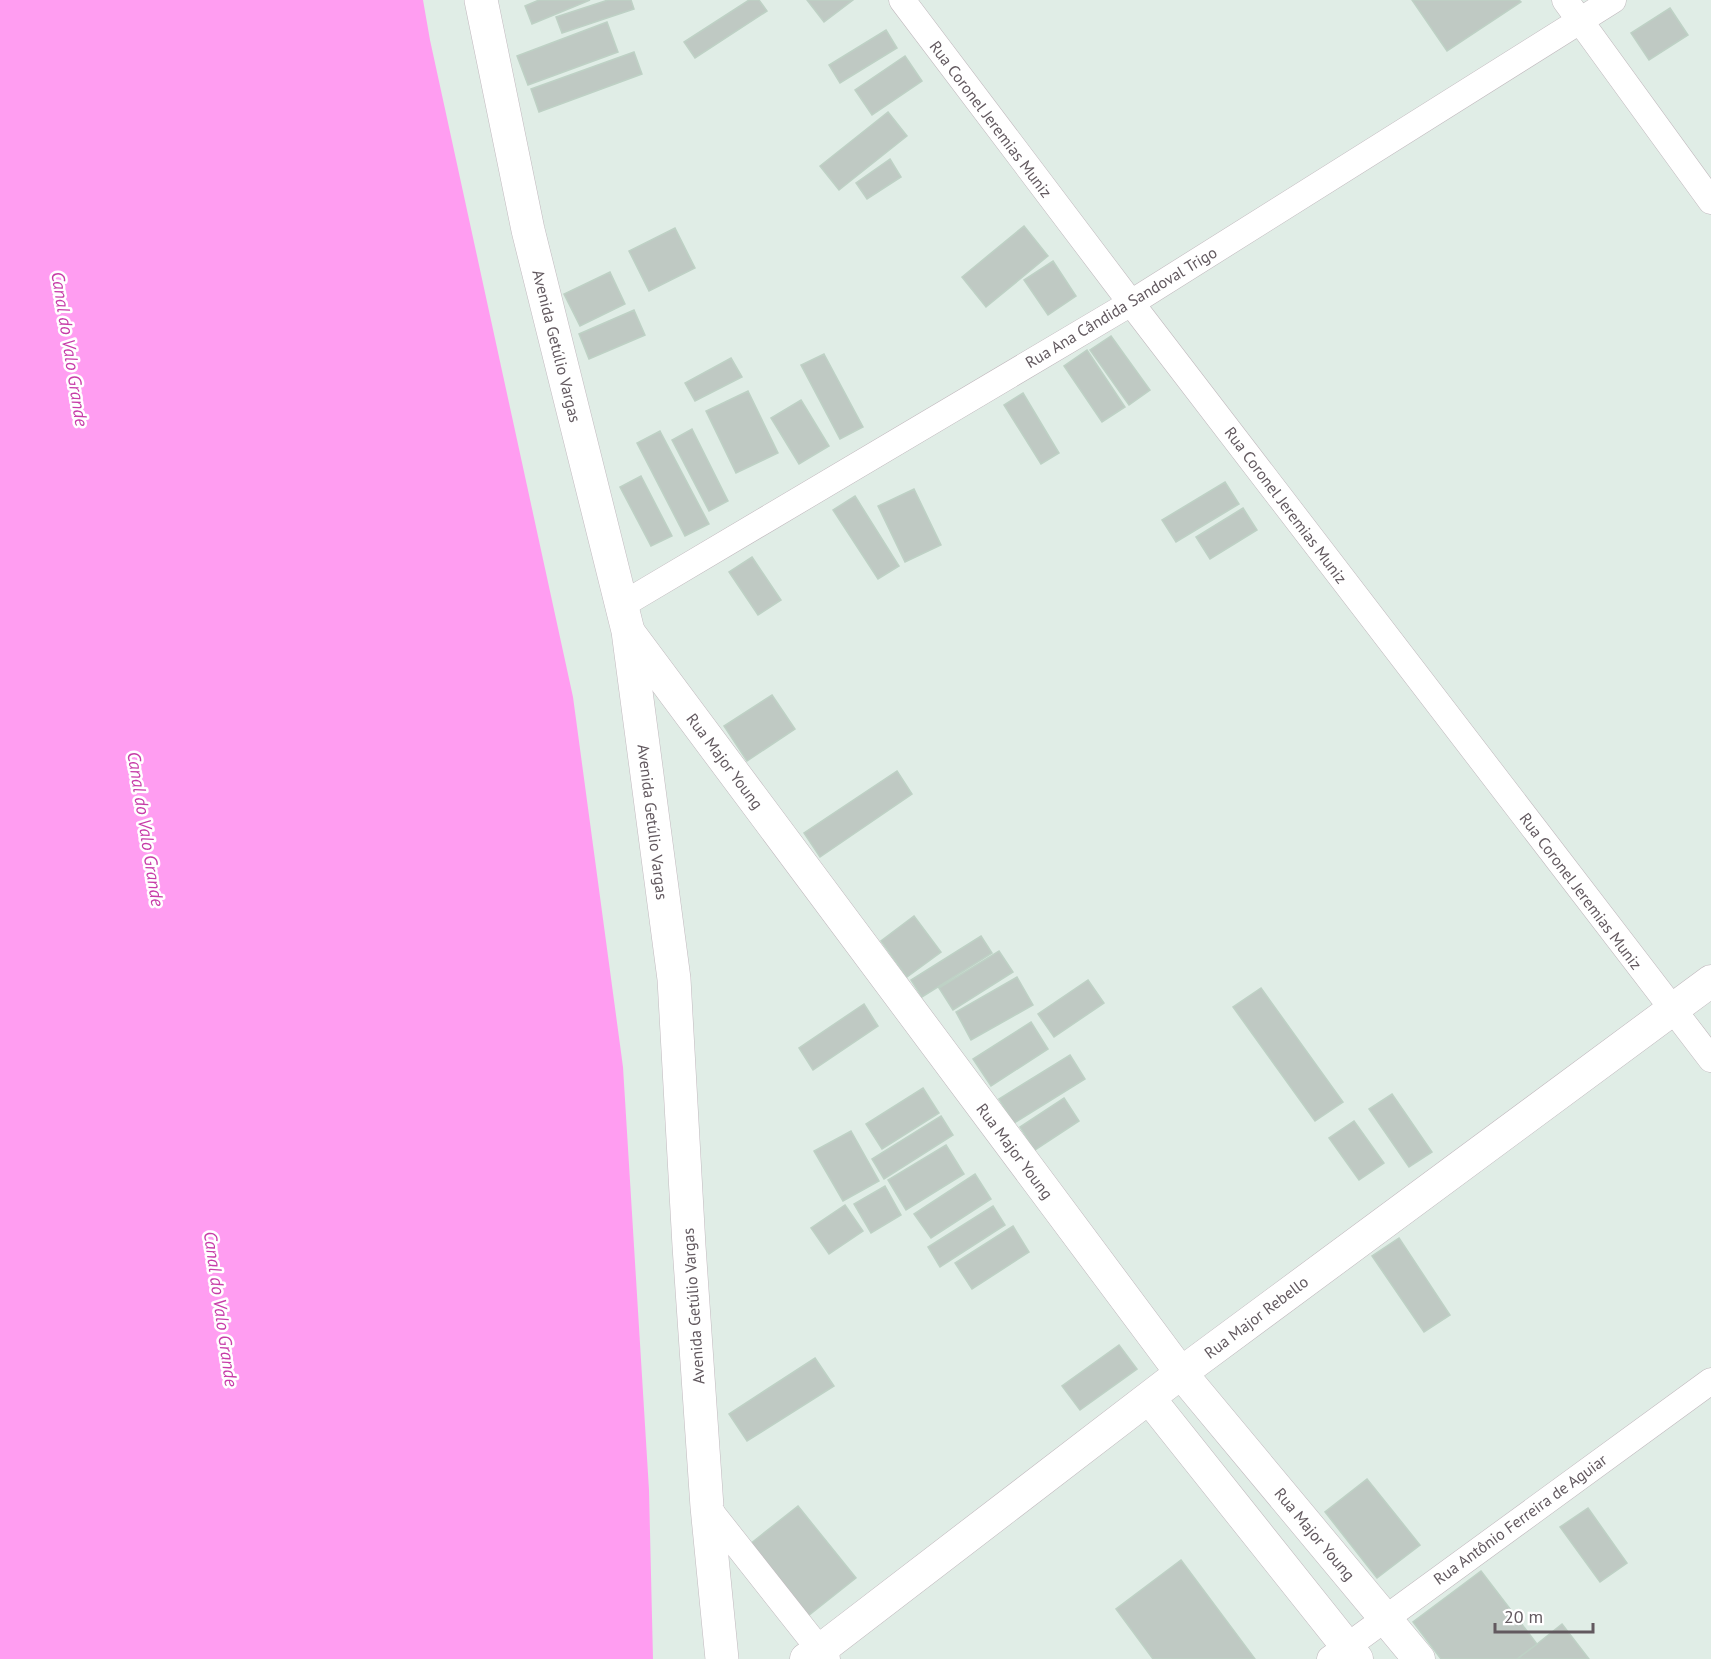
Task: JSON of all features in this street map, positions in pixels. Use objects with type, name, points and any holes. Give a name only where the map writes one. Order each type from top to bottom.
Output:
[{"type":"main road","name":"Avenida Getúlio Vargas","points":[[481,0],[528,230],[625,618],[674,979],[707,1508],[722,1659]]},
{"type":"street","name":"Rua Coronel Jeremias Muniz","points":[[902,0],[1131,303],[1711,1059]]},
{"type":"street","points":[[1564,0],[1711,201]]},
{"type":"street","name":"Rua Ana Cândida Sandoval Trigo","points":[[625,618],[1613,0]]},
{"type":"street","name":"Rua Major Young","points":[[625,618],[1180,1373],[1419,1659]]},
{"type":"street","name":"Rua Major Rebello","points":[[817,1656],[1180,1373],[1711,981]]},
{"type":"street","name":"Rua Antônio Ferreira de Aguiar","points":[[1345,1655],[1385,1618],[1711,1381]]},
{"type":"street","points":[[1149,1398],[1345,1655]]},
{"type":"street","points":[[707,1508],[817,1656]]},
{"type":"water","name":"Canal do Valo Grande","points":[[0,0],[423,0],[573,697],[623,1067],[649,1490],[653,1659],[0,1659]]},
{"type":"building","points":[[539,0],[590,0],[532,24],[525,6]]},
{"type":"building","points":[[608,0],[631,0],[634,9],[562,33],[556,17]]},
{"type":"building","points":[[749,0],[759,0],[767,11],[695,58],[684,42]]},
{"type":"building","points":[[807,0],[853,0],[824,22]]},
{"type":"building","points":[[1412,0],[1519,0],[1521,2],[1447,51]]},
{"type":"building","points":[[1670,8],[1688,35],[1649,60],[1631,33]]},
{"type":"building","points":[[607,22],[618,52],[528,85],[517,56]]},
{"type":"building","points":[[886,30],[897,48],[840,83],[829,65]]},
{"type":"building","points":[[634,52],[642,74],[539,112],[531,89]]},
{"type":"building","points":[[905,56],[922,81],[872,115],[855,90]]},
{"type":"building","points":[[888,112],[907,136],[839,190],[820,166]]},
{"type":"building","points":[[890,159],[901,177],[867,199],[856,183]]},
{"type":"building","points":[[1024,226],[1048,256],[986,307],[962,277]]},
{"type":"building","points":[[675,228],[695,268],[649,291],[629,251]]},
{"type":"building","points":[[1053,261],[1076,296],[1048,315],[1024,280]]},
{"type":"building","points":[[610,272],[625,304],[580,326],[564,294]]},
{"type":"building","points":[[634,310],[645,335],[589,359],[579,334]]},
{"type":"building","points":[[1111,336],[1150,390],[1129,405],[1090,350]]},
{"type":"building","points":[[1087,350],[1125,407],[1102,422],[1064,366]]},
{"type":"building","points":[[824,354],[863,427],[840,439],[801,365]]},
{"type":"building","points":[[731,358],[742,377],[695,401],[685,383]]},
{"type":"building","points":[[748,391],[778,453],[736,473],[706,411]]},
{"type":"building","points":[[1023,393],[1059,453],[1041,464],[1004,405]]},
{"type":"building","points":[[801,400],[829,446],[799,464],[771,418]]},
{"type":"building","points":[[692,429],[728,501],[709,511],[672,440]]},
{"type":"building","points":[[660,431],[709,524],[685,536],[637,443]]},
{"type":"building","points":[[641,476],[672,536],[651,546],[620,487]]},
{"type":"building","points":[[1225,482],[1239,504],[1176,542],[1162,520]]},
{"type":"building","points":[[914,489],[941,545],[905,562],[878,506]]},
{"type":"building","points":[[855,496],[899,566],[878,579],[833,510]]},
{"type":"building","points":[[1243,508],[1257,530],[1210,559],[1196,537]]},
{"type":"building","points":[[752,557],[781,600],[758,615],[729,572]]},
{"type":"building","points":[[772,695],[795,729],[747,761],[724,726]]},
{"type":"building","points":[[897,771],[912,794],[820,857],[804,833]]},
{"type":"building","points":[[914,916],[941,952],[907,977],[881,941]]},
{"type":"building","points":[[981,936],[992,953],[922,997],[911,980]]},
{"type":"building","points":[[999,951],[1013,972],[953,1010],[939,988]]},
{"type":"building","points":[[1017,977],[1033,1005],[971,1040],[956,1012]]},
{"type":"building","points":[[1088,980],[1104,1003],[1054,1037],[1038,1014]]},
{"type":"building","points":[[1261,988],[1343,1102],[1315,1121],[1233,1007]]},
{"type":"building","points":[[864,1004],[878,1026],[813,1070],[799,1048]]},
{"type":"building","points":[[1031,1022],[1048,1049],[991,1086],[973,1059]]},
{"type":"building","points":[[1070,1055],[1085,1079],[1014,1123],[999,1099]]},
{"type":"building","points":[[923,1088],[939,1113],[882,1149],[866,1124]]},
{"type":"building","points":[[1392,1094],[1432,1152],[1409,1167],[1369,1109]]},
{"type":"building","points":[[1064,1098],[1079,1121],[1035,1150],[1020,1127]]},
{"type":"building","points":[[941,1116],[953,1135],[884,1179],[872,1159]]},
{"type":"building","points":[[1354,1121],[1384,1163],[1359,1180],[1329,1138]]},
{"type":"building","points":[[851,1131],[879,1181],[843,1201],[814,1151]]},
{"type":"building","points":[[946,1145],[964,1174],[906,1210],[888,1180]]},
{"type":"building","points":[[975,1174],[991,1199],[931,1238],[914,1214]]},
{"type":"building","points":[[885,1186],[901,1215],[871,1233],[854,1204]]},
{"type":"building","points":[[845,1205],[863,1231],[829,1254],[811,1228]]},
{"type":"building","points":[[993,1206],[1005,1225],[940,1267],[928,1247]]},
{"type":"building","points":[[1013,1226],[1029,1252],[972,1289],[955,1263]]},
{"type":"building","points":[[1399,1238],[1450,1315],[1424,1332],[1372,1256]]},
{"type":"building","points":[[1119,1345],[1137,1369],[1080,1410],[1062,1386]]},
{"type":"building","points":[[815,1358],[834,1386],[747,1441],[729,1414]]},
{"type":"building","points":[[1367,1479],[1420,1545],[1377,1578],[1325,1512]]},
{"type":"building","points":[[798,1506],[856,1578],[808,1616],[750,1544]]},
{"type":"building","points":[[1588,1508],[1627,1563],[1600,1582],[1560,1527]]},
{"type":"building","points":[[1181,1560],[1255,1659],[1153,1659],[1116,1609]]},
{"type":"building","points":[[1481,1571],[1537,1644],[1517,1659],[1441,1659],[1413,1622]]},
{"type":"building","points":[[1562,1624],[1589,1659],[1517,1659],[1537,1644]]}]
